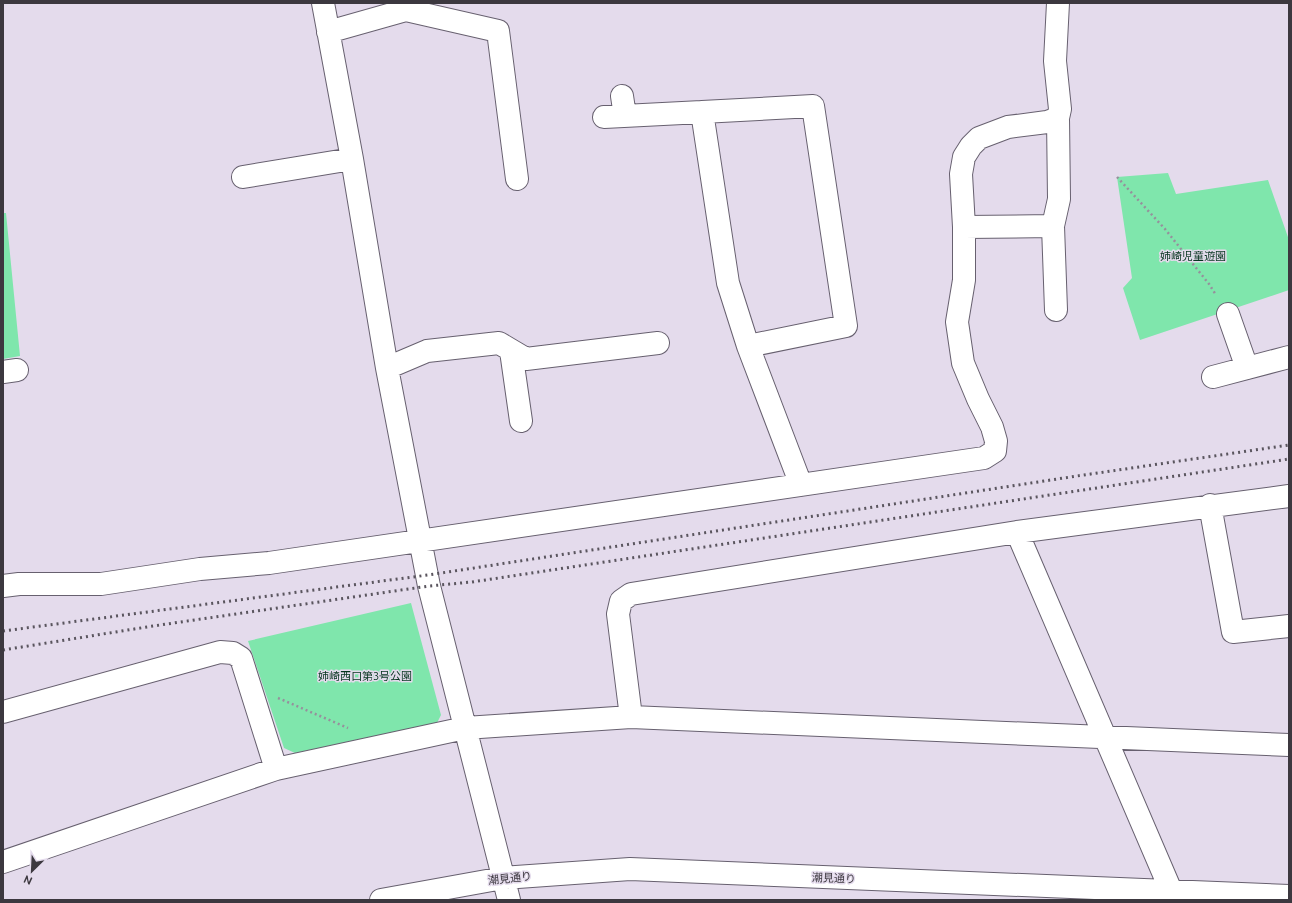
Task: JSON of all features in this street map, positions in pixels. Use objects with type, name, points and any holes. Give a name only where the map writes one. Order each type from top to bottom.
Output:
[{"type":"street","points":[[323,3],[420,541],[431,594],[509,900]]},
{"type":"street","points":[[1056,310],[1054,226],[1059,199],[1058,118],[1060,109],[1055,61],[1058,3]]},
{"type":"street","points":[[328,32],[406,10],[498,31],[517,179]]},
{"type":"street","points":[[604,117],[624,106],[702,112],[813,106],[846,326],[748,346]]},
{"type":"street","points":[[702,112],[728,283],[748,346],[801,485]]},
{"type":"street","points":[[3,586],[19,584],[101,584],[200,569],[269,563],[984,458],[996,451],[996,442],[992,427],[978,400],[963,363],[957,322],[964,280],[964,227],[961,174],[964,157],[971,146],[979,138],[1008,127],[1047,122],[1058,118]]},
{"type":"street","points":[[243,177],[352,159]]},
{"type":"street","points":[[964,227],[1054,226]]},
{"type":"street","points":[[1228,314],[1247,368]]},
{"type":"street","points":[[388,368],[427,350],[499,343],[526,359],[658,343]]},
{"type":"street","points":[[511,351],[521,421]]},
{"type":"street","points":[[1213,377],[1289,357]]},
{"type":"street","points":[[631,717],[618,614],[621,601],[631,594],[1018,532],[1210,505],[1289,496]]},
{"type":"street","points":[[1210,505],[1233,632],[1289,626]]},
{"type":"street","points":[[1018,532],[1173,896]]},
{"type":"street","points":[[3,712],[220,652],[233,653],[242,658],[276,769]]},
{"type":"street","points":[[3,862],[276,769],[465,728],[631,717],[1289,745]]},
{"type":"street","name":"潮見通り","points":[[381,900],[503,878],[630,869],[1173,896],[1289,896]]},
{"type":"path","points":[[1116,178],[1170,235],[1209,284],[1228,314]]},
{"type":"path","points":[[274,696],[354,731]]},
{"type":"green space","name":"姉崎児童遊園","points":[[1168,173],[1176,194],[1268,180],[1289,240],[1289,290],[1140,340],[1123,288],[1132,278],[1117,177]]},
{"type":"green space","points":[[3,213],[6,213],[20,356],[3,359]]},
{"type":"green space","name":"姉崎西口第3号公園","points":[[411,603],[441,715],[437,723],[295,753],[284,748],[248,641]]},
{"type":"railway","points":[[3,631],[428,575],[1289,445]]},
{"type":"railway","points":[[3,650],[153,626],[429,586],[472,582],[1289,459]]}]
